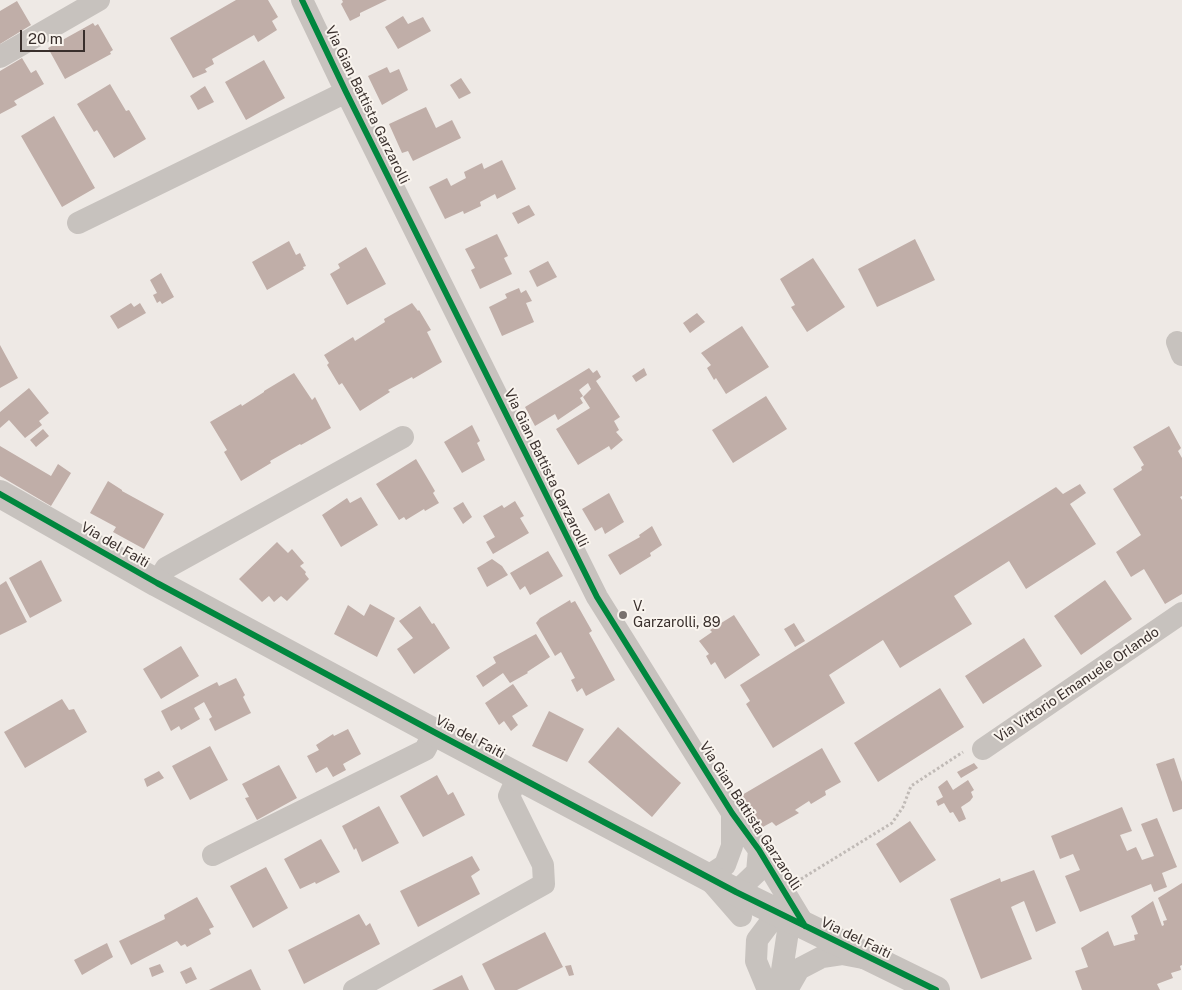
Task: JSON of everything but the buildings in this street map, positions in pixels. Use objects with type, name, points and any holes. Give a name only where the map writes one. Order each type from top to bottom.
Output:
[{"type":"street","points":[[0,57],[99,0]]},
{"type":"street","name":"Via Gian Battista Garzarolli","points":[[302,0],[596,597],[732,813],[759,850],[783,889],[797,922]]},
{"type":"street","name":"Via Gian Battista Garzarolli","points":[[78,223],[346,92]]},
{"type":"street","name":"Via del Faiti","points":[[157,583],[166,568],[403,438]]},
{"type":"street","name":"Via del Faiti","points":[[0,494],[157,583],[434,732],[518,776],[716,871],[738,904],[797,922],[936,990]]},
{"type":"street","name":"Via Vittorio Emanuele Orlando","points":[[983,749],[1182,613]]},
{"type":"street","name":"Via del Faiti","points":[[213,855],[425,750],[434,732]]},
{"type":"street","points":[[354,990],[544,884],[543,865],[509,796],[518,776]]},
{"type":"street","name":"Via Gian Battista Garzarolli","points":[[716,871],[732,846],[732,813]]},
{"type":"street","name":"Via Gian Battista Garzarolli","points":[[738,904],[757,872],[759,850]]},
{"type":"street","points":[[738,904],[756,961],[768,990]]},
{"type":"street","points":[[756,961],[757,940],[772,920],[797,922],[779,990]]},
{"type":"street","points":[[787,990],[799,969],[822,957],[842,954],[873,960]]},
{"type":"cycle path","points":[[302,0],[597,597],[732,813],[759,850],[805,926]]},
{"type":"cycle path","points":[[0,494],[157,583],[434,732],[736,892],[936,990]]},
{"type":"place","name":"V. Garzarolli, 89","points":[[623,615]]}]
